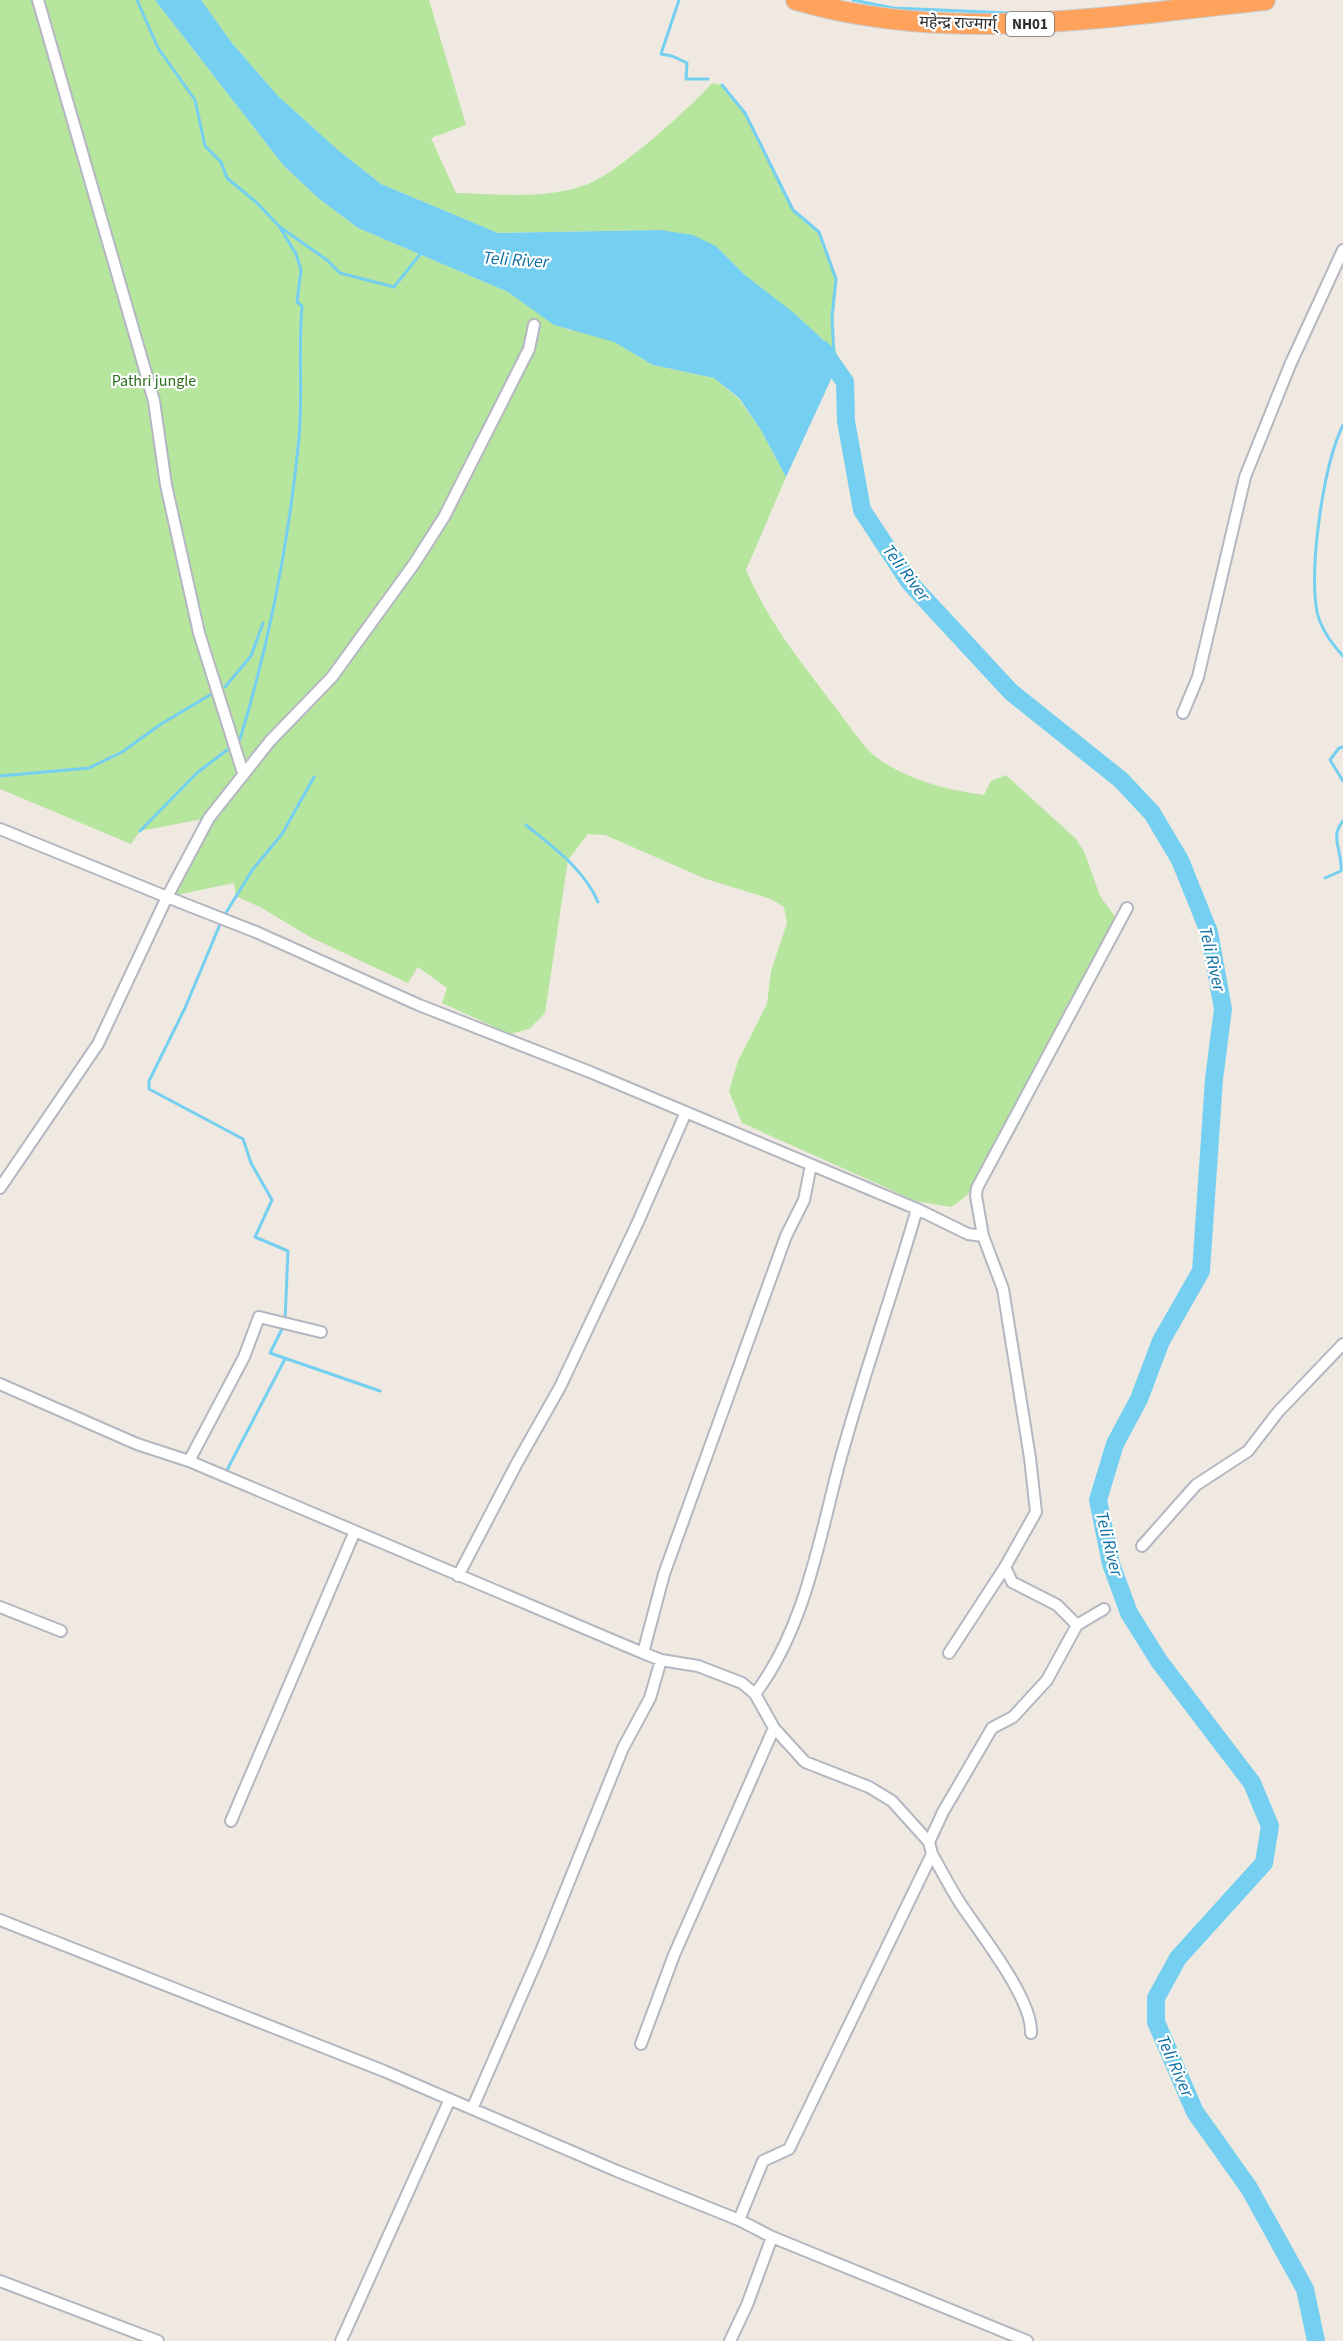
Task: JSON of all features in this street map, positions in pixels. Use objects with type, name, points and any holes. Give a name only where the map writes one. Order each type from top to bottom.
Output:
[{"type":"highway","name":"महेन्द्र राज्मार्ग्","points":[[796,0],[829,10],[900,21],[1022,25],[1265,0]]},
{"type":"street","points":[[38,0],[154,401],[166,485],[199,633],[243,773]]},
{"type":"street","points":[[1183,713],[1198,677],[1245,477],[1290,365],[1343,250]]},
{"type":"street","points":[[0,1188],[98,1044],[167,897],[209,818],[243,773],[332,677],[414,564],[444,518],[529,349],[534,325]]},
{"type":"street","points":[[0,829],[256,932],[419,1005],[686,1112],[917,1209],[968,1234],[983,1236]]},
{"type":"street","points":[[949,1653],[1005,1567],[1036,1512],[1030,1458],[1003,1289],[983,1236],[976,1196],[977,1188],[1127,908]]},
{"type":"street","points":[[458,1576],[517,1463],[560,1388],[638,1222],[686,1112]]},
{"type":"street","points":[[643,1653],[664,1574],[786,1236],[804,1200],[811,1165]]},
{"type":"street","points":[[755,1694],[770,1674],[795,1619],[821,1540],[840,1460],[917,1209]]},
{"type":"street","points":[[189,1461],[244,1358],[260,1317],[321,1332]]},
{"type":"street","points":[[1142,1546],[1196,1485],[1248,1451],[1278,1412],[1343,1344]]},
{"type":"street","points":[[0,1383],[137,1444],[189,1461],[355,1532],[422,1557],[458,1576],[643,1653],[661,1660],[698,1666],[742,1683],[755,1694],[774,1728],[806,1762],[869,1786],[892,1801],[929,1842],[932,1854],[961,1904],[999,1958],[1025,2006],[1032,2024],[1031,2033]]},
{"type":"street","points":[[231,1821],[355,1532]]},
{"type":"street","points":[[1005,1567],[1012,1582],[1057,1605],[1077,1625]]},
{"type":"street","points":[[0,1607],[61,1631]]},
{"type":"street","points":[[929,1842],[943,1812],[992,1728],[1013,1718],[1047,1680],[1077,1625],[1104,1609]]},
{"type":"street","points":[[472,2109],[541,1952],[623,1748],[650,1698],[661,1660]]},
{"type":"street","points":[[641,2044],[674,1955],[774,1728]]},
{"type":"street","points":[[739,2220],[763,2161],[789,2149],[932,1854]]},
{"type":"street","points":[[0,1920],[450,2099],[739,2220],[772,2237],[1027,2341]]},
{"type":"street","points":[[341,2341],[450,2099]]},
{"type":"street","points":[[730,2341],[747,2305],[772,2237]]},
{"type":"street","points":[[0,2281],[158,2341]]},
{"type":"green space","name":"Pathri jungle","points":[[0,0],[155,0],[283,165],[318,198],[358,228],[508,292],[568,330],[583,331],[614,342],[653,365],[714,378],[738,398],[761,430],[786,477],[746,570],[768,613],[792,650],[866,748],[892,767],[930,783],[984,795],[991,781],[1006,775],[1075,838],[1084,851],[1100,896],[1114,915],[1116,937],[1014,1134],[987,1174],[961,1200],[951,1207],[916,1201],[742,1123],[729,1091],[738,1061],[767,1004],[771,971],[787,923],[784,907],[771,899],[706,879],[605,835],[588,834],[568,860],[545,1013],[529,1029],[510,1034],[442,1003],[447,988],[418,967],[408,983],[310,937],[262,908],[236,896],[234,883],[167,897],[208,818],[140,831],[131,844],[0,789]]},
{"type":"green space","points":[[201,0],[429,0],[466,125],[431,138],[456,193],[539,194],[588,184],[635,154],[712,83],[722,85],[745,113],[793,210],[819,232],[837,280],[832,336],[839,362],[821,338],[745,275],[716,246],[660,230],[498,233],[381,184],[338,150],[278,96],[232,43]]},
{"type":"water","points":[[155,0],[201,0],[232,43],[278,96],[338,150],[381,184],[498,233],[660,230],[693,235],[716,246],[745,275],[794,313],[821,338],[839,362],[786,477],[761,430],[739,398],[714,378],[653,365],[614,342],[554,325],[508,292],[358,228],[318,198],[283,165]]},
{"type":"waterway","points":[[137,0],[158,48],[195,100],[205,146],[221,162],[227,178],[256,202],[279,226],[296,254],[301,270],[297,302],[302,306],[300,422],[295,476],[277,590],[240,739]]},
{"type":"waterway","points":[[679,0],[661,54],[687,63],[686,79],[708,79]]},
{"type":"waterway","points":[[853,0],[893,8],[1009,13]]},
{"type":"waterway","points":[[722,85],[745,113],[793,210],[819,232],[836,279],[832,317],[834,354]]},
{"type":"waterway","points":[[280,227],[327,260],[340,273],[394,287],[422,252]]},
{"type":"waterway","name":"Teli River","points":[[822,349],[845,382],[846,421],[862,510],[910,583],[1011,692],[1121,780],[1152,813],[1180,860],[1209,932],[1223,1009],[1214,1079],[1201,1271],[1161,1341],[1139,1399],[1115,1444],[1098,1500],[1111,1564],[1129,1613],[1159,1661],[1252,1783],[1270,1826],[1264,1863],[1178,1958],[1156,1998],[1156,2022],[1195,2112],[1249,2188],[1305,2289],[1316,2341]]},
{"type":"waterway","name":"Teli River","points":[[1343,425],[1329,465],[1324,490],[1316,544],[1315,570],[1317,612],[1327,636],[1343,656]]},
{"type":"waterway","points":[[225,687],[251,656],[263,623]]},
{"type":"waterway","points":[[0,776],[89,768],[122,752],[161,724],[210,695]]},
{"type":"waterway","points":[[140,831],[198,772],[231,747]]},
{"type":"waterway","name":"Teli River","points":[[1343,747],[1339,748],[1330,760],[1343,781]]},
{"type":"waterway","points":[[224,916],[253,869],[282,834],[314,777]]},
{"type":"waterway","name":"Teli River","points":[[1325,878],[1341,871],[1337,833],[1343,821]]},
{"type":"waterway","points":[[526,825],[576,869],[585,879],[598,902]]},
{"type":"waterway","points":[[221,922],[185,1008],[149,1081],[149,1089],[243,1139],[251,1163],[272,1200],[255,1237],[288,1251],[285,1321]]},
{"type":"waterway","points":[[283,1327],[270,1353],[380,1391]]},
{"type":"waterway","points":[[227,1470],[285,1359]]}]
